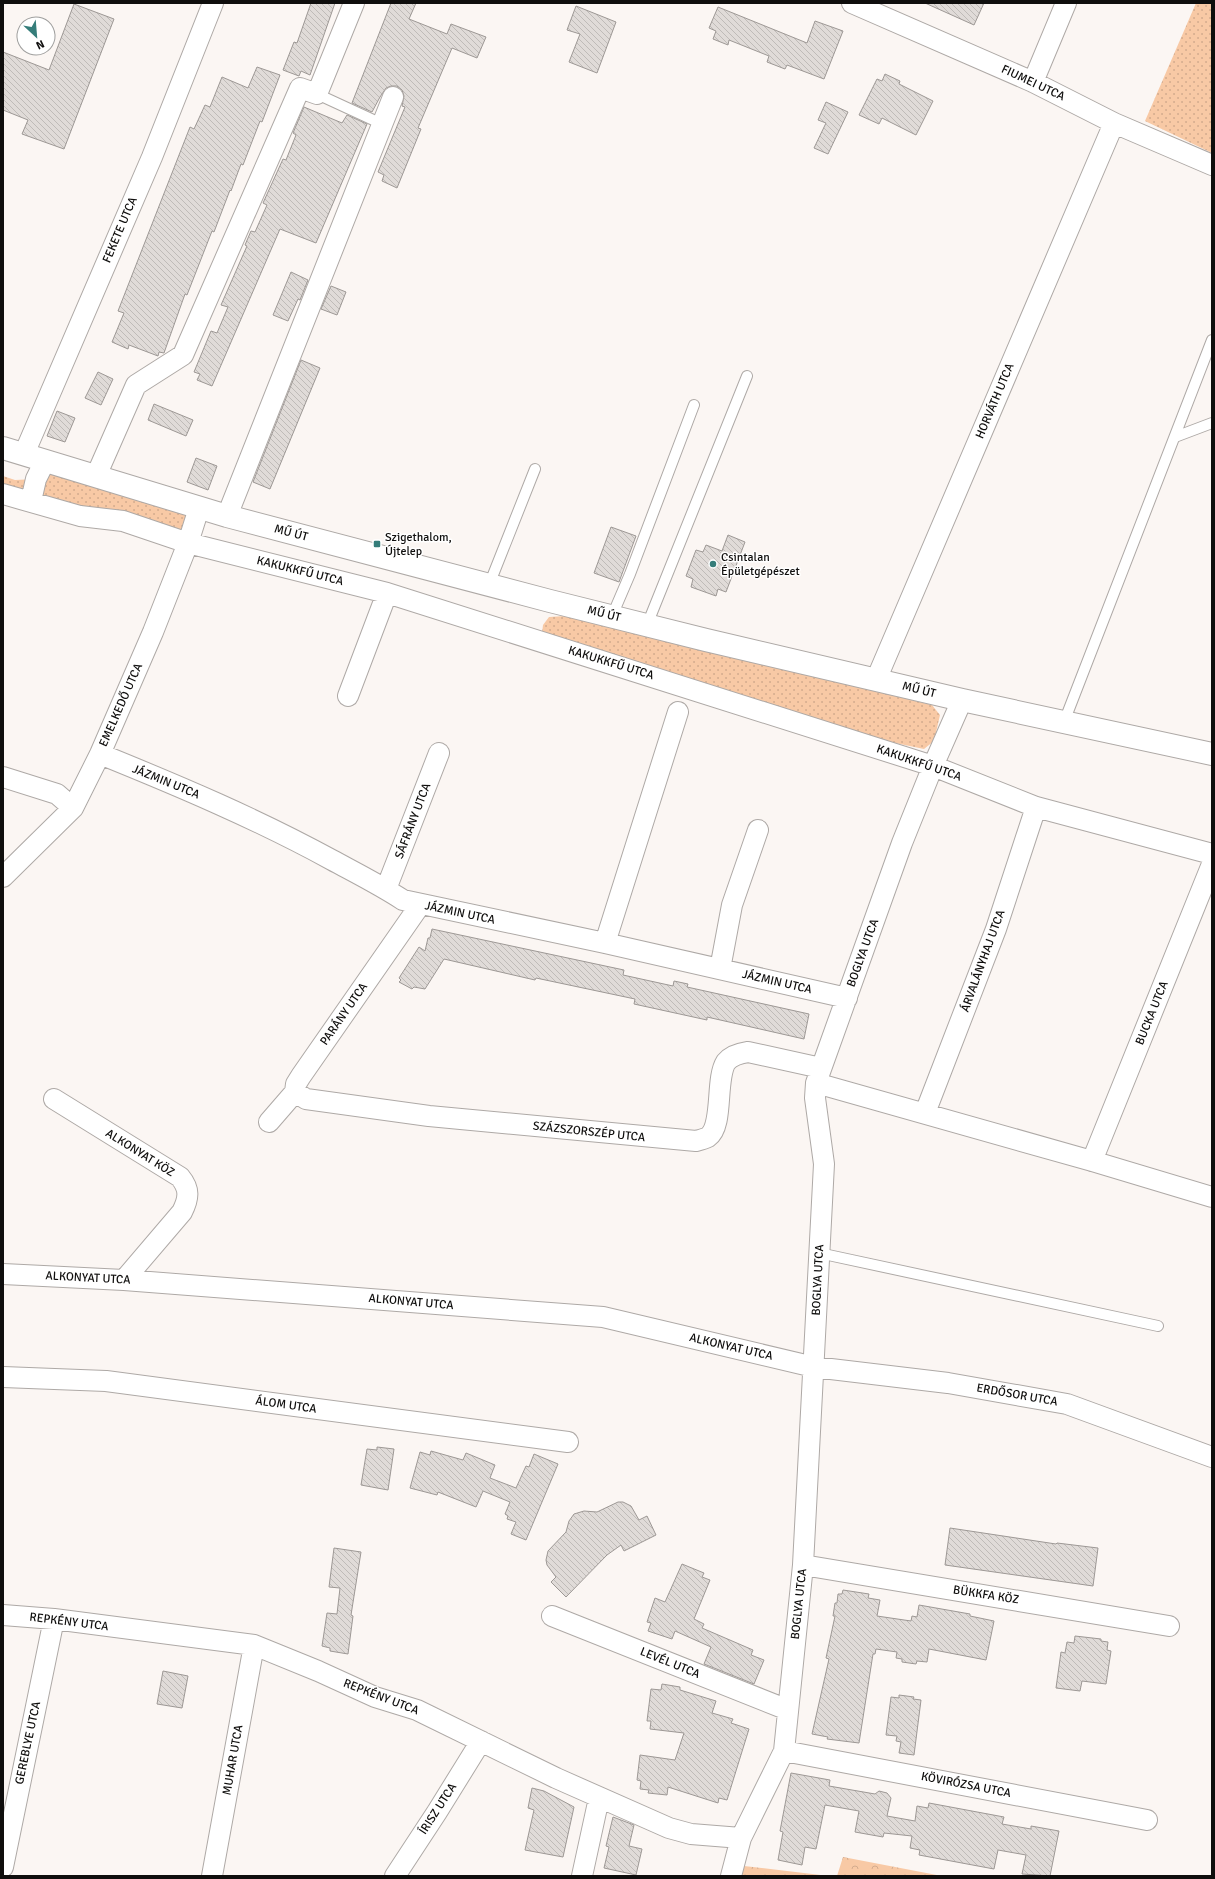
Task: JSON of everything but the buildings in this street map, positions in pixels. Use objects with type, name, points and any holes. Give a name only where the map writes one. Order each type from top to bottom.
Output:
[{"type":"street","name":"FEKETE UTCA","points":[[24,454],[152,157],[213,3]]},
{"type":"street","points":[[96,476],[136,386],[183,355],[300,88],[317,94],[354,3]]},
{"type":"street","name":"FIUMEI UTCA","points":[[853,3],[1033,82],[1114,123],[1212,165]]},
{"type":"street","points":[[1033,82],[1066,3]]},
{"type":"street","points":[[227,516],[393,98]]},
{"type":"street","name":"HORVÁTH UTCA","points":[[876,680],[1114,123]]},
{"type":"street","name":"MŰ ÚT","points":[[3,448],[227,516],[647,625],[962,700],[1212,754]]},
{"type":"street","points":[[31,502],[36,479],[45,461]]},
{"type":"street","name":"KAKUKKFŰ UTCA","points":[[3,494],[80,516],[123,521],[188,543],[387,593],[933,766],[1036,807],[1212,854]]},
{"type":"street","name":"EMELKEDŐ UTCA","points":[[3,877],[73,808],[100,754],[153,632],[188,543],[199,508]]},
{"type":"street","points":[[348,696],[387,593]]},
{"type":"street","name":"BOGLYA UTCA","points":[[731,1876],[741,1838],[784,1751],[803,1565],[814,1367],[824,1164],[815,1098],[818,1076],[902,843],[933,766],[962,700]]},
{"type":"street","points":[[605,943],[678,712]]},
{"type":"street","name":"SÁFRÁNY UTCA","points":[[386,889],[439,753]]},
{"type":"street","name":"JÁZMIN UTCA","points":[[100,754],[193,792],[283,834],[386,889],[403,900],[420,905],[605,943],[847,998]]},
{"type":"street","points":[[3,777],[57,794],[73,808]]},
{"type":"street","name":"ÁRVALÁNYHAJ UTCA","points":[[925,1113],[996,929],[1036,807]]},
{"type":"street","points":[[720,969],[732,905],[758,830]]},
{"type":"street","name":"BUCKA UTCA","points":[[1092,1161],[1212,864]]},
{"type":"street","name":"PARÁNY UTCA","points":[[269,1122],[295,1092],[296,1084],[301,1076],[420,905]]},
{"type":"street","name":"SZÁZSZORSZÉP UTCA","points":[[295,1092],[306,1099],[429,1116],[696,1141],[709,1136],[715,1126],[722,1073],[727,1061],[738,1054],[748,1052],[818,1076]]},
{"type":"street","points":[[818,1076],[925,1113],[1212,1197]]},
{"type":"street","name":"ALKONYAT KÖZ","points":[[54,1099],[180,1177],[185,1183],[188,1191],[188,1201],[182,1212],[124,1280]]},
{"type":"street","name":"ALKONYAT UTCA","points":[[3,1274],[124,1280],[603,1318],[814,1367]]},
{"type":"street","name":"ERDŐSOR UTCA","points":[[814,1367],[948,1383],[1067,1404],[1212,1457]]},
{"type":"street","name":"ÁLOM UTCA","points":[[3,1378],[106,1381],[568,1442]]},
{"type":"street","name":"BÜKKFA KÖZ","points":[[803,1565],[1168,1626]]},
{"type":"street","name":"REPKÉNY UTCA","points":[[3,1615],[54,1619],[254,1645],[318,1671],[375,1697],[418,1710],[599,1798],[669,1828],[691,1834],[741,1838]]},
{"type":"street","name":"LEVÉL UTCA","points":[[552,1616],[788,1710]]},
{"type":"street","name":"GEREBLYE UTCA","points":[[3,1867],[6,1837],[54,1619]]},
{"type":"street","name":"MUHAR UTCA","points":[[212,1876],[254,1645]]},
{"type":"street","name":"ÍRISZ UTCA","points":[[395,1876],[481,1741]]},
{"type":"street","name":"KÖVIRÓZSA UTCA","points":[[784,1751],[1148,1820]]},
{"type":"street","points":[[582,1876],[599,1798]]},
{"type":"lane","points":[[317,94],[382,124]]},
{"type":"lane","points":[[1064,722],[1212,340]]},
{"type":"lane","points":[[647,625],[747,376]]},
{"type":"lane","points":[[612,616],[630,574],[694,405]]},
{"type":"lane","points":[[1174,437],[1212,423]]},
{"type":"lane","points":[[489,585],[535,469]]},
{"type":"lane","points":[[819,1253],[1158,1326]]},
{"type":"green space","points":[[1196,3],[1212,3],[1212,153],[1145,121]]},
{"type":"green space","points":[[51,463],[199,508],[188,543],[3,494],[3,476],[15,480],[36,479]]},
{"type":"green space","points":[[565,616],[932,705],[940,715],[934,741],[924,749],[857,735],[542,633],[543,625],[549,617]]},
{"type":"green space","points":[[843,1857],[942,1876],[837,1876]]},
{"type":"green space","points":[[744,1866],[829,1876],[741,1876]]},
{"type":"place","name":"Szigethalom, Újtelep","points":[[377,544]]},
{"type":"place","name":"Csintalan Épületgépészet","points":[[713,564]]}]
